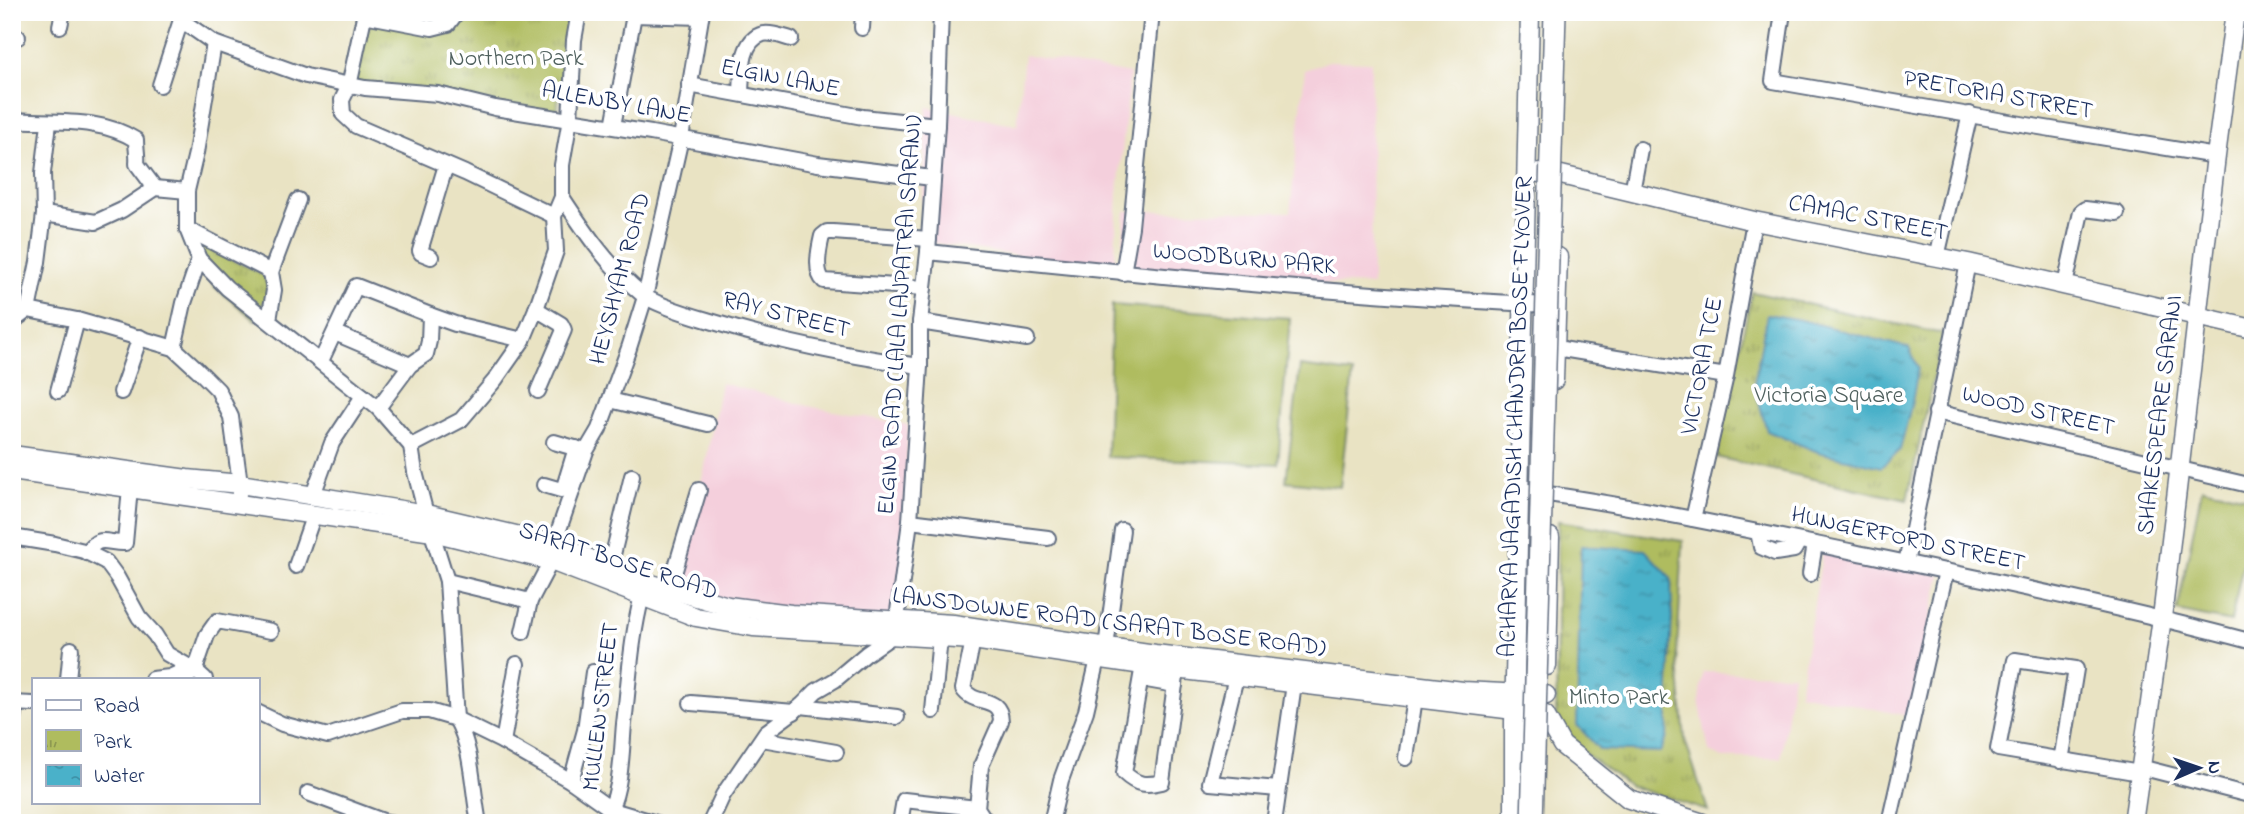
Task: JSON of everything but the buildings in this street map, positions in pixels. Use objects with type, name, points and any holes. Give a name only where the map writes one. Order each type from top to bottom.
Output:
[{"type":"highway","name":"ACHARYA JAGADISH CHANDRA BOSE FLYOVER","points":[[1521,823],[1522,698],[1542,12]]},
{"type":"highway","name":"ACHARYA JAGADISH CHANDRA BOSE FLYOVER","points":[[1532,823],[1555,12]]},
{"type":"main road","points":[[1514,823],[1530,12]]},
{"type":"main road","points":[[1539,823],[1546,695],[1563,12]]},
{"type":"main road","name":"SHAKESPEARE SARANI","points":[[2133,823],[2162,618],[2235,12]]},
{"type":"main road","name":"CAMAC STREET","points":[[1528,172],[1560,175],[1754,221],[1968,263],[2253,329]]},
{"type":"main road","name":"LANSDOWNE ROAD (SARAT BOSE ROAD)","points":[[12,455],[240,484],[426,514],[552,553],[610,567],[669,590],[728,606],[896,628],[953,624],[1102,653],[1463,691],[1515,702],[1546,695]]},
{"type":"main road","name":"SARAT BOSE ROAD","points":[[12,471],[433,532],[552,553],[642,596],[696,617],[753,627],[896,628],[940,638],[1102,653],[1142,672],[1176,677],[1236,677],[1415,698],[1515,702],[1545,715]]},
{"type":"main road","points":[[1545,715],[1562,745],[1629,799],[1703,823]]},
{"type":"street","points":[[457,12],[448,24],[432,28],[364,14],[349,86],[342,100],[343,114],[356,126],[554,216]]},
{"type":"street","points":[[411,446],[461,420],[495,380],[523,340],[536,309],[556,251],[554,216],[562,197],[562,165],[570,119],[574,40],[579,12]]},
{"type":"street","points":[[862,28],[863,12]]},
{"type":"street","name":"ELGIN ROAD (LALA LAJPATRAI SARANI)","points":[[896,628],[910,521],[920,366],[920,322],[929,245],[937,125],[941,12]]},
{"type":"street","points":[[1123,273],[1131,227],[1152,12]]},
{"type":"street","name":"PRETORIA STRRET","points":[[1783,12],[1773,81],[2216,156]]},
{"type":"street","name":"HEYSHYAM ROAD","points":[[523,632],[530,601],[552,553],[581,450],[599,429],[645,297],[681,138],[702,15],[634,15],[613,126]]},
{"type":"street","points":[[160,85],[179,16]]},
{"type":"street","name":"ALLENBY LANE","points":[[179,16],[214,43],[306,76],[349,86],[438,94],[495,108],[613,126],[818,164],[932,177]]},
{"type":"street","points":[[741,94],[742,68],[750,44],[761,34],[791,39]]},
{"type":"street","points":[[214,43],[187,191],[187,229],[199,259],[227,288],[378,408],[411,446],[426,514],[447,581],[456,719],[464,733],[479,823]]},
{"type":"street","name":"ELGIN LANE","points":[[689,85],[863,117],[937,125]]},
{"type":"street","points":[[1937,257],[1970,114]]},
{"type":"street","points":[[12,120],[95,125],[122,131],[136,140],[138,164],[155,188]]},
{"type":"street","points":[[12,322],[28,310],[38,262],[44,214],[43,173],[49,123]]},
{"type":"street","points":[[1632,192],[1640,149]]},
{"type":"street","points":[[431,257],[420,251],[446,165]]},
{"type":"street","points":[[44,214],[96,222],[122,210],[155,188],[187,191]]},
{"type":"street","points":[[562,197],[611,265],[645,297]]},
{"type":"street","points":[[269,320],[275,290],[271,272],[298,200]]},
{"type":"street","points":[[2065,285],[2081,212],[2085,209],[2117,214]]},
{"type":"street","name":"VICTORIA TCE","points":[[1693,519],[1726,376],[1754,221]]},
{"type":"street","points":[[187,229],[271,272]]},
{"type":"street","name":"WOODBURN PARK","points":[[924,288],[824,281],[818,270],[822,236],[833,232],[1123,273],[1390,296],[1557,306]]},
{"type":"street","points":[[174,348],[184,303],[199,259]]},
{"type":"street","points":[[1906,563],[1968,263]]},
{"type":"street","points":[[321,361],[356,286],[455,324],[523,340]]},
{"type":"street","name":"RAY STREET","points":[[645,297],[690,314],[786,342],[850,356],[920,366]]},
{"type":"street","points":[[536,309],[561,324],[564,330],[538,391]]},
{"type":"street","points":[[28,310],[76,320],[174,348],[218,390],[231,417],[240,484],[238,503]]},
{"type":"street","points":[[378,408],[410,365],[426,354],[430,315]]},
{"type":"street","points":[[58,391],[76,320]]},
{"type":"street","points":[[920,322],[1027,339]]},
{"type":"street","points":[[335,333],[410,365]]},
{"type":"street","points":[[121,392],[140,337]]},
{"type":"street","points":[[1556,348],[1726,376]]},
{"type":"street","points":[[313,495],[332,443],[363,396]]},
{"type":"street","points":[[610,400],[708,424]]},
{"type":"street","name":"WOOD STREET","points":[[1936,412],[2253,486]]},
{"type":"street","points":[[554,442],[581,450]]},
{"type":"street","points":[[610,567],[632,476]]},
{"type":"street","points":[[544,485],[561,490],[568,489]]},
{"type":"street","points":[[87,553],[95,542],[100,540],[125,543],[130,488]]},
{"type":"street","points":[[669,590],[699,490]]},
{"type":"street","name":"HUNGERFORD STREET","points":[[1520,491],[1551,494],[1758,532],[2162,618],[2253,642]]},
{"type":"street","points":[[296,566],[314,514]]},
{"type":"street","points":[[910,521],[1048,538]]},
{"type":"street","points":[[1051,823],[1061,780],[1086,711],[1102,653],[1122,530]]},
{"type":"street","points":[[12,537],[55,544],[87,553],[106,562],[139,617],[167,654],[194,674]]},
{"type":"street","points":[[1810,573],[1815,544]]},
{"type":"street","points":[[1889,823],[1946,571]]},
{"type":"street","points":[[447,581],[530,601]]},
{"type":"street","name":"MULLEN STREET","points":[[603,823],[612,810],[620,772],[633,629],[642,596]]},
{"type":"street","points":[[194,674],[207,635],[217,621],[271,631]]},
{"type":"street","points":[[711,822],[723,795],[766,732],[816,691],[835,680],[896,628]]},
{"type":"street","points":[[933,711],[940,638]]},
{"type":"street","points":[[973,640],[963,689],[973,698],[995,705],[1000,710],[1001,721],[981,766],[977,808],[987,823]]},
{"type":"street","points":[[68,678],[71,649]]},
{"type":"street","points":[[2061,761],[2076,668],[2015,660],[1998,749],[2061,761],[2140,770],[2253,796]]},
{"type":"street","points":[[503,742],[517,664]]},
{"type":"street","points":[[571,781],[585,730],[593,672]]},
{"type":"street","points":[[1142,672],[1124,773],[1135,783],[1147,786],[1162,782],[1176,677]]},
{"type":"street","points":[[161,678],[194,674]]},
{"type":"street","points":[[1236,677],[1210,783],[1278,789]]},
{"type":"street","points":[[1274,823],[1294,684]]},
{"type":"street","points":[[1406,758],[1415,698]]},
{"type":"street","points":[[12,738],[14,703],[32,704]]},
{"type":"street","points":[[691,703],[897,717]]},
{"type":"street","points":[[259,713],[282,724],[328,736],[402,711],[429,711],[456,719],[503,742],[571,781],[612,810],[656,823]]},
{"type":"street","points":[[762,739],[836,752]]},
{"type":"street","points":[[307,793],[394,823]]},
{"type":"street","points":[[900,823],[904,800],[977,808]]},
{"type":"shaded area","points":[[1024,55],[1130,74],[1118,192],[1114,270],[921,241],[927,107],[1017,125]]},
{"type":"shaded area","points":[[1329,61],[1371,62],[1372,285],[1121,276],[1125,211],[1290,212],[1305,70]]},
{"type":"shaded area","points":[[721,383],[808,406],[908,425],[901,626],[725,617],[670,595],[704,471]]},
{"type":"shaded area","points":[[1823,551],[1941,575],[1908,716],[1799,693]]},
{"type":"shaded area","points":[[1703,672],[1793,674],[1781,758],[1723,758],[1709,752],[1699,700]]},
{"type":"green space","name":"Northern Park","points":[[447,12],[575,12],[556,113],[353,83],[366,18],[443,29]]},
{"type":"green space","points":[[193,241],[264,275],[269,292],[255,320],[214,286]]},
{"type":"green space","name":"Victoria Square","points":[[1752,292],[1943,334],[1907,500],[1716,457]]},
{"type":"green space","points":[[1112,305],[1290,318],[1278,464],[1107,457]]},
{"type":"green space","points":[[1300,366],[1353,373],[1340,487],[1286,481]]},
{"type":"green space","points":[[2202,488],[2253,498],[2253,515],[2231,622],[2177,611]]},
{"type":"green space","name":"Minto Park","points":[[1558,521],[1683,541],[1677,653],[1685,740],[1708,811],[1630,786],[1556,733]]},
{"type":"water","points":[[1767,314],[1909,348],[1918,368],[1912,402],[1900,450],[1881,467],[1818,452],[1767,431],[1754,384]]},
{"type":"water","points":[[1581,546],[1645,550],[1671,578],[1667,736],[1660,752],[1600,750],[1577,725]]}]
